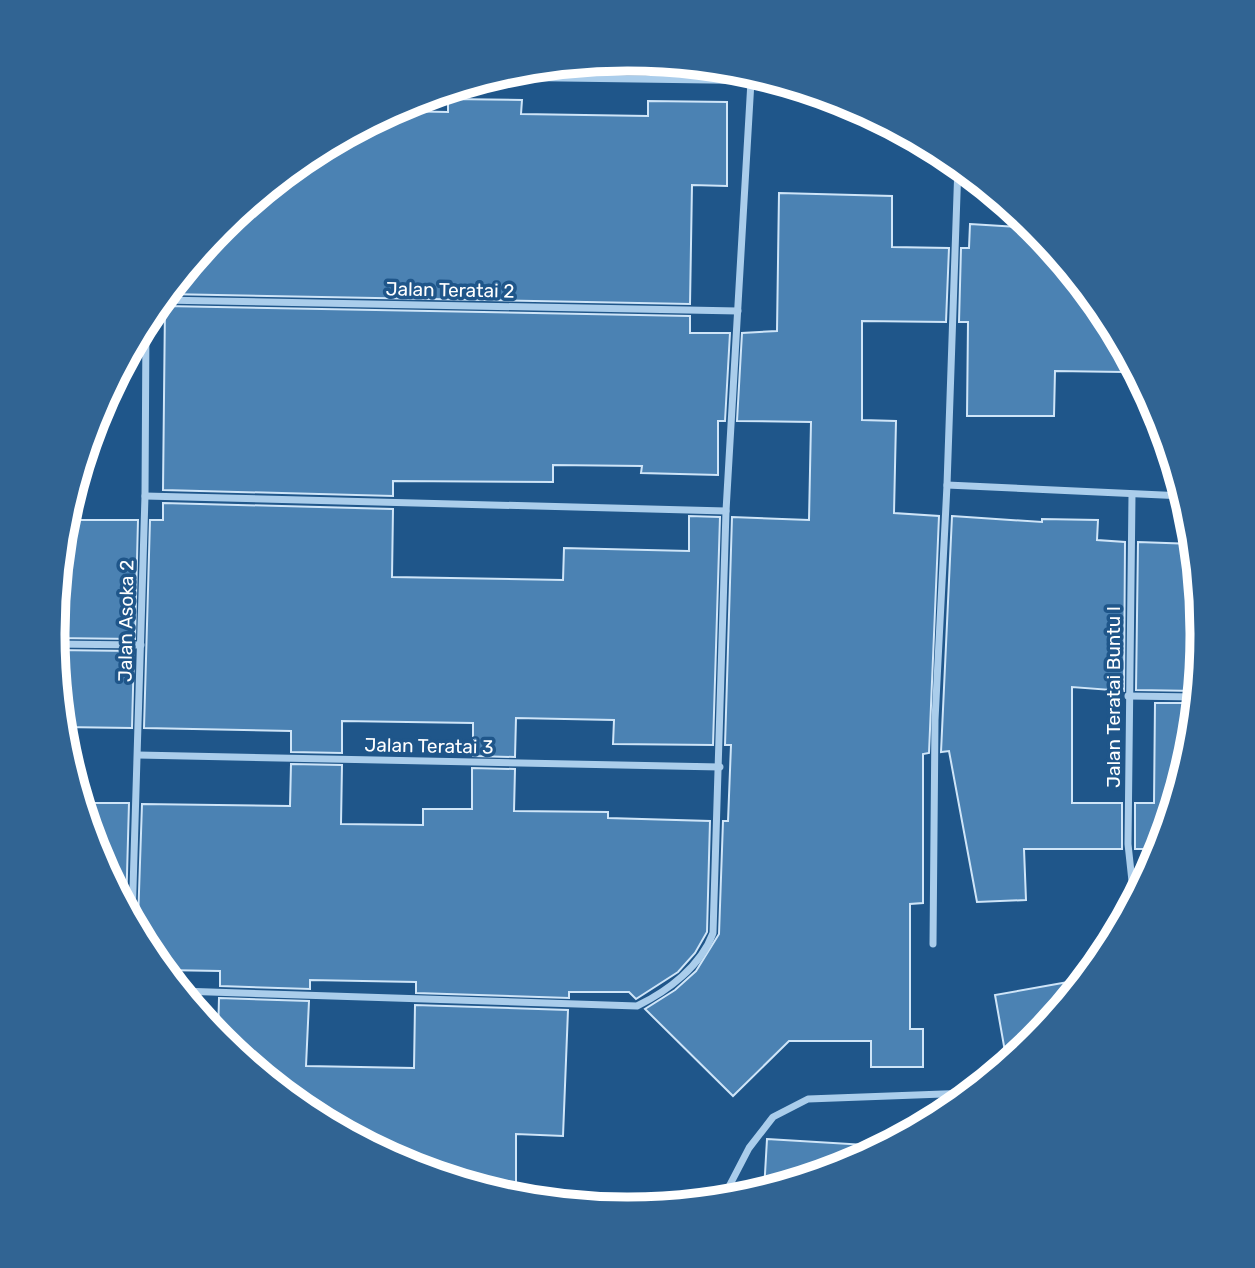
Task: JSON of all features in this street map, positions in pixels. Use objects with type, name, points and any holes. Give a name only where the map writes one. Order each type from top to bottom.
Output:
[{"type":"street","points":[[539,79],[730,81]]},
{"type":"street","points":[[193,991],[637,1006],[676,981],[708,948],[713,933],[726,511],[751,85]]},
{"type":"street","points":[[933,944],[935,720],[947,485],[958,179]]},
{"type":"street","name":"Jalan Teratai 2","points":[[175,300],[738,311]]},
{"type":"street","name":"Jalan Asoka 2","points":[[133,901],[145,496],[146,344]]},
{"type":"street","points":[[947,485],[1173,496]]},
{"type":"street","name":"Jalan Teratai Buntu I","points":[[1132,495],[1128,844],[1132,883]]},
{"type":"street","points":[[145,496],[726,511]]},
{"type":"street","points":[[65,644],[141,645]]},
{"type":"street","points":[[1128,696],[1186,697]]},
{"type":"street","name":"Jalan Teratai 3","points":[[138,755],[720,768]]},
{"type":"street","points":[[729,1187],[749,1148],[773,1117],[808,1099],[951,1094]]},
{"type":"building","points":[[453,99],[522,100],[521,114],[648,116],[648,101],[727,102],[727,186],[692,185],[690,304],[179,294],[204,263],[256,211],[315,166],[379,129],[412,114],[419,111],[448,112],[448,101]]},
{"type":"building","points":[[779,193],[892,196],[892,247],[949,248],[946,322],[862,321],[862,420],[896,421],[894,513],[939,516],[929,753],[923,754],[923,903],[910,904],[910,1029],[923,1029],[923,1067],[871,1067],[871,1041],[789,1041],[733,1096],[645,1009],[675,990],[696,971],[719,934],[723,821],[728,821],[731,745],[725,745],[732,517],[809,520],[811,422],[737,421],[742,333],[777,331]]},
{"type":"building","points":[[970,224],[1015,227],[1074,291],[1115,353],[1123,372],[1055,371],[1054,416],[967,416],[968,322],[959,322],[961,248],[969,248]]},
{"type":"building","points":[[170,306],[690,316],[690,333],[730,333],[725,421],[718,421],[718,475],[641,473],[642,466],[553,465],[553,482],[393,481],[393,496],[163,490],[165,314]]},
{"type":"building","points":[[163,503],[393,509],[392,577],[563,580],[564,548],[689,551],[689,516],[720,517],[713,745],[613,744],[614,720],[516,718],[515,757],[473,756],[473,723],[342,721],[342,753],[291,752],[291,731],[144,728],[150,520],[163,520]]},
{"type":"building","points":[[952,516],[1042,522],[1042,519],[1098,520],[1097,540],[1125,542],[1124,691],[1072,687],[1072,803],[1122,803],[1122,849],[1024,849],[1026,900],[977,902],[949,751],[941,752]]},
{"type":"building","points":[[77,520],[138,520],[135,639],[65,638],[66,597]]},
{"type":"building","points":[[1138,542],[1182,544],[1189,597],[1187,691],[1136,690]]},
{"type":"building","points":[[65,650],[134,651],[132,728],[73,727]]},
{"type":"building","points":[[1155,703],[1185,703],[1171,780],[1160,815],[1147,849],[1135,849],[1135,803],[1154,803]]},
{"type":"building","points":[[291,764],[342,765],[341,824],[423,825],[423,809],[472,809],[472,768],[515,769],[514,811],[608,812],[608,818],[710,821],[707,932],[695,953],[678,972],[636,999],[629,992],[569,992],[569,998],[416,993],[416,982],[310,980],[310,989],[220,986],[220,971],[176,970],[138,912],[142,804],[290,806]]},
{"type":"building","points":[[91,803],[129,803],[127,890]]},
{"type":"building","points":[[1070,982],[1005,1051],[995,995]]},
{"type":"building","points":[[219,998],[309,1001],[306,1066],[414,1068],[415,1005],[568,1010],[563,1136],[516,1134],[516,1186],[447,1167],[379,1139],[315,1102],[256,1057],[218,1020]]},
{"type":"building","points":[[767,1139],[863,1145],[808,1167],[765,1180]]}]
